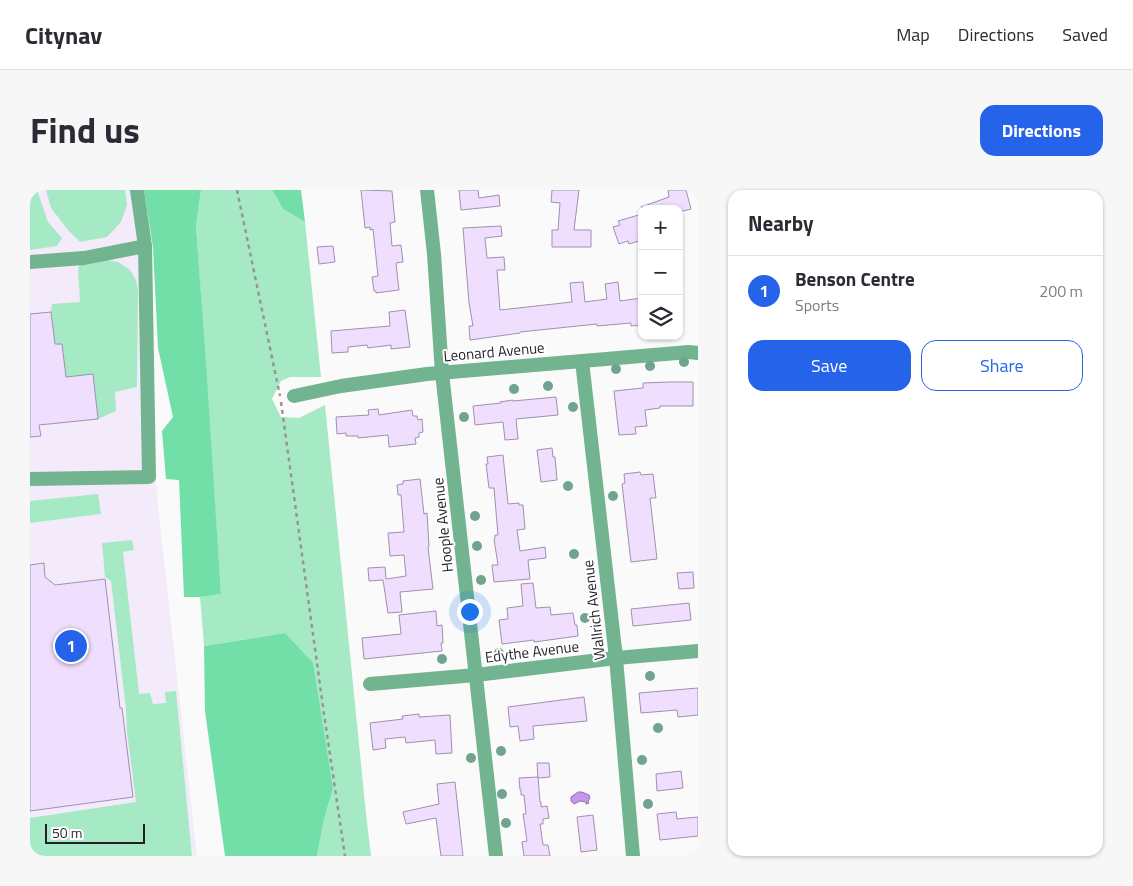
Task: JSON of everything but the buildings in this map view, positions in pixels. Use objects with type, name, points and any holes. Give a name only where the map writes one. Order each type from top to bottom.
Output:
[{"type":"street","points":[[30,479],[149,477],[145,246],[137,190]]},
{"type":"street","name":"Hoople Avenue","points":[[427,190],[434,254],[442,373],[496,856]]},
{"type":"street","points":[[30,262],[84,258],[145,246]]},
{"type":"street","name":"Leonard Avenue","points":[[294,396],[341,386],[442,373],[689,352],[698,353]]},
{"type":"street","name":"Wallrich Avenue","points":[[582,361],[616,658],[634,856]]},
{"type":"street","name":"Edythe Avenue","points":[[370,684],[476,675],[616,658],[698,651]]},
{"type":"path","points":[[237,190],[282,408],[322,704],[345,856]]},
{"type":"shaded area","points":[[30,190],[136,190],[158,506],[197,856],[30,856]]},
{"type":"shaded area","points":[[578,792],[589,795],[589,803],[586,804],[586,802],[580,801],[574,804],[571,801],[571,797]]},
{"type":"green space","points":[[30,190],[37,190],[48,222],[62,238],[57,246],[30,250]]},
{"type":"green space","points":[[46,190],[125,190],[127,205],[121,222],[107,237],[80,242],[51,208]]},
{"type":"green space","points":[[144,190],[201,190],[196,226],[221,594],[184,597],[179,480],[166,479],[162,431],[173,417],[158,348],[153,248]]},
{"type":"green space","points":[[201,190],[272,190],[283,209],[305,222],[321,377],[290,377],[281,381],[272,399],[281,417],[299,418],[325,405],[371,856],[317,856],[324,819],[333,789],[285,633],[204,646],[200,597],[221,594],[196,226]]},
{"type":"green space","points":[[272,190],[301,190],[305,222],[283,209]]},
{"type":"green space","points":[[97,258],[118,262],[130,270],[136,280],[138,290],[137,387],[115,392],[116,411],[98,419],[93,374],[66,377],[62,344],[55,344],[51,312],[52,304],[80,302],[78,270],[81,260]]},
{"type":"green space","points":[[98,494],[101,514],[30,523],[30,501]]},
{"type":"green space","points":[[132,540],[134,550],[123,552],[139,694],[150,693],[153,704],[166,703],[165,692],[176,691],[192,856],[30,856],[30,818],[136,802],[111,581],[105,577],[102,543]]},
{"type":"green space","points":[[285,633],[313,663],[333,789],[324,819],[317,856],[225,856],[205,711],[204,646]]},
{"type":"place","name":"Benson Centre","points":[[71,646]]}]
